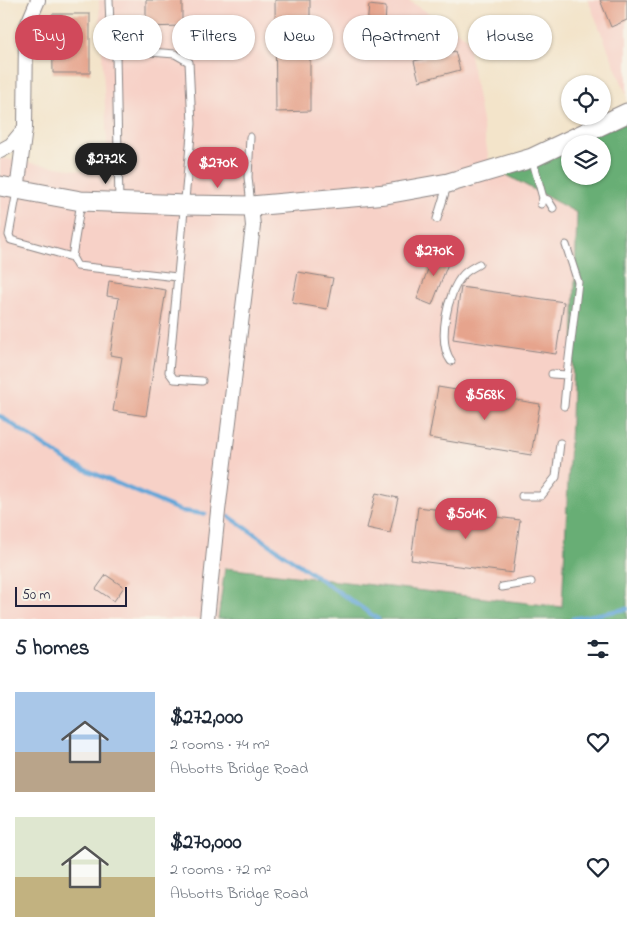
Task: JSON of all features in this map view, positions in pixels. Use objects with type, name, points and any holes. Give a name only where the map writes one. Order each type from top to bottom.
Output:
[{"type":"main road","points":[[9,188],[81,201],[186,205],[251,206],[386,194],[448,183],[532,158],[627,113]]},
{"type":"street","points":[[9,188],[25,128],[26,28],[38,0]]},
{"type":"street","points":[[0,151],[10,145],[25,128]]},
{"type":"street","points":[[207,619],[252,226],[251,206]]},
{"type":"lane","points":[[109,0],[110,15]]},
{"type":"lane","points":[[162,53],[175,54],[189,62],[192,124],[186,205],[169,372],[174,379],[202,381]]},
{"type":"lane","points":[[116,60],[119,203]]},
{"type":"lane","points":[[250,137],[248,177],[251,206]]},
{"type":"lane","points":[[532,158],[542,201],[548,200],[553,208]]},
{"type":"lane","points":[[437,219],[448,183]]},
{"type":"lane","points":[[9,188],[9,235],[11,240],[72,257]]},
{"type":"lane","points":[[81,201],[72,257],[77,266],[178,276]]},
{"type":"lane","points":[[564,406],[578,282],[566,245]]},
{"type":"lane","points":[[451,361],[446,354],[445,326],[450,295],[463,274],[479,264]]},
{"type":"lane","points":[[552,374],[567,375]]},
{"type":"lane","points":[[522,496],[541,496],[556,477],[560,443]]},
{"type":"lane","points":[[502,587],[531,582]]},
{"type":"shaded area","points":[[99,0],[408,0],[431,15],[343,15],[343,60],[458,60],[458,32],[467,38],[468,60],[471,60],[490,166],[577,213],[571,421],[562,608],[225,568],[218,619],[0,619],[0,158],[109,175],[102,60],[162,60],[162,15],[100,15]]},
{"type":"shaded area","points":[[588,0],[627,0],[627,95],[621,81]]},
{"type":"green space","points":[[627,123],[627,619],[218,619],[225,568],[562,607],[571,421],[577,213],[490,166],[561,144],[561,185],[611,185],[611,135],[589,135]]},
{"type":"building","points":[[146,0],[182,0],[182,15],[172,15],[172,26],[162,27],[162,15],[146,15]]},
{"type":"building","points":[[275,0],[310,0],[310,15],[275,15]]},
{"type":"building","points":[[600,0],[627,0],[627,20],[611,27]]},
{"type":"building","points":[[369,5],[386,7],[386,15],[368,15]]},
{"type":"building","points":[[90,14],[90,73],[53,73],[53,60],[83,60],[83,15],[52,15]]},
{"type":"building","points":[[276,60],[310,60],[310,111],[276,112]]},
{"type":"building","points":[[457,60],[460,70],[419,81],[414,61]]},
{"type":"building","points":[[435,250],[451,256],[432,305],[417,299]]},
{"type":"building","points":[[298,272],[333,278],[327,309],[292,303]]},
{"type":"building","points":[[109,281],[166,290],[146,416],[113,411],[122,357],[110,355],[119,298],[107,296]]},
{"type":"building","points":[[461,287],[564,302],[556,354],[453,339]]},
{"type":"building","points":[[438,387],[540,404],[531,455],[429,438]]},
{"type":"building","points":[[376,493],[398,498],[390,533],[367,528]]},
{"type":"building","points":[[418,507],[520,520],[513,573],[411,560]]},
{"type":"building","points":[[106,575],[124,587],[114,601],[96,589]]},
{"type":"waterway","points":[[0,416],[70,463],[181,511],[205,514]]},
{"type":"waterway","points":[[230,517],[378,619]]},
{"type":"waterway","points":[[572,619],[627,609]]}]
